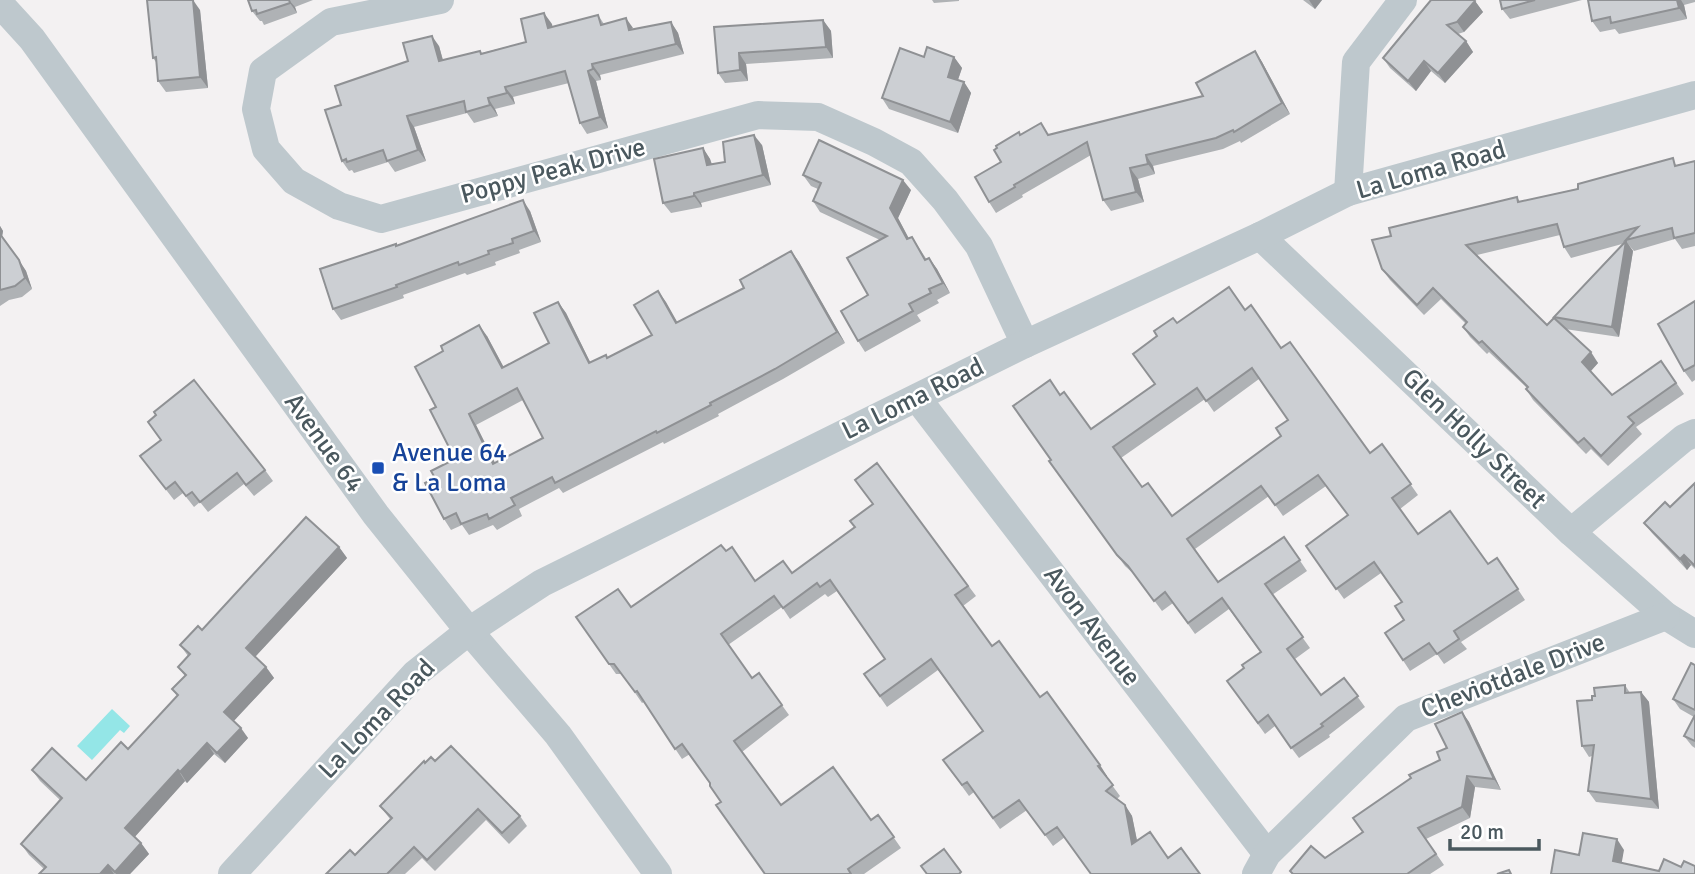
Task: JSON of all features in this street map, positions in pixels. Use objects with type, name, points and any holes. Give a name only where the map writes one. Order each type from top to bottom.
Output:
[{"type":"street","name":"Poppy Peak Drive","points":[[440,0],[331,22],[263,71],[256,109],[266,149],[294,181],[339,206],[381,219],[758,115],[817,117],[911,162],[945,200],[979,246],[1025,344]]},
{"type":"street","points":[[1348,192],[1356,62],[1403,0]]},
{"type":"street","name":"Avenue 64","points":[[0,4],[32,39],[376,515],[469,631],[558,734],[658,874]]},
{"type":"street","name":"La Loma Road","points":[[232,874],[415,674],[469,631],[542,583],[1025,344],[1260,236],[1348,192],[1695,95]]},
{"type":"street","name":"Glen Holly Street","points":[[1260,236],[1571,532],[1666,616],[1695,634]]},
{"type":"street","name":"Avon Avenue","points":[[917,398],[1262,864]]},
{"type":"street","points":[[1571,532],[1684,439],[1695,433]]},
{"type":"street","name":"Cheviotdale Drive","points":[[1262,864],[1406,718],[1666,616]]},
{"type":"water","points":[[112,709],[130,726],[124,733],[120,730],[92,760],[77,746]]},
{"type":"building","points":[[147,0],[193,0],[200,77],[158,81]]},
{"type":"building","points":[[248,0],[289,0],[290,3],[257,14],[256,10],[252,11]]},
{"type":"building","points":[[1431,0],[1475,1],[1457,22],[1447,25],[1466,41],[1438,73],[1424,61],[1408,81],[1383,58]]},
{"type":"building","points":[[1500,0],[1535,0],[1502,9]]},
{"type":"building","points":[[1588,0],[1677,0],[1679,8],[1611,23],[1610,17],[1592,21]]},
{"type":"building","points":[[544,13],[548,28],[598,15],[601,25],[626,18],[629,30],[671,22],[676,44],[592,64],[593,69],[588,71],[600,117],[580,123],[565,71],[505,87],[507,93],[488,98],[490,105],[466,112],[464,101],[407,116],[418,150],[387,161],[383,150],[347,162],[346,159],[342,161],[325,110],[341,105],[335,86],[408,61],[403,43],[432,36],[439,61],[480,51],[481,54],[526,42],[521,19]]},
{"type":"building","points":[[823,20],[826,47],[739,53],[740,70],[718,73],[714,27]]},
{"type":"building","points":[[927,47],[954,57],[948,77],[964,82],[950,122],[882,98],[900,48],[924,57]]},
{"type":"building","points":[[1255,51],[1282,103],[1234,132],[1233,130],[1216,138],[1146,155],[1148,164],[1130,168],[1136,192],[1103,200],[1087,142],[989,202],[975,177],[1001,162],[994,150],[996,146],[1019,132],[1020,135],[1041,123],[1048,135],[1203,96],[1196,83]]},
{"type":"building","points":[[754,135],[763,175],[663,203],[654,159],[703,148],[707,165],[725,162],[723,142]]},
{"type":"building","points":[[819,140],[903,180],[890,208],[907,239],[912,237],[925,260],[929,258],[943,283],[929,289],[931,293],[909,304],[913,311],[858,341],[841,311],[868,295],[847,258],[887,236],[813,201],[821,183],[803,175]]},
{"type":"building","points":[[1673,158],[1675,166],[1695,161],[1695,233],[1674,238],[1672,228],[1626,240],[1638,227],[1564,247],[1557,224],[1466,245],[1547,325],[1554,318],[1591,352],[1582,362],[1612,395],[1661,361],[1676,383],[1628,417],[1634,423],[1601,456],[1584,438],[1578,443],[1526,389],[1528,387],[1482,341],[1479,343],[1463,327],[1467,322],[1433,288],[1417,305],[1382,269],[1372,240],[1391,236],[1389,228],[1517,197],[1518,202],[1578,189],[1578,184]]},
{"type":"building","points":[[523,200],[534,231],[512,239],[513,243],[488,251],[489,254],[459,265],[458,262],[333,309],[320,269],[396,246]]},
{"type":"building","points":[[0,234],[19,260],[25,278],[15,286],[0,290]]},
{"type":"building","points":[[1626,241],[1612,327],[1554,317]]},
{"type":"building","points":[[791,251],[837,332],[657,433],[656,431],[555,483],[552,477],[511,498],[515,505],[489,519],[487,514],[461,524],[456,513],[444,519],[425,483],[435,478],[431,471],[455,459],[430,410],[436,407],[415,367],[443,351],[441,346],[479,325],[502,368],[549,343],[534,313],[558,302],[589,363],[606,355],[607,358],[652,335],[634,305],[658,291],[676,323],[744,288],[740,280]],"holes":[[[517,388],[543,438],[493,464],[469,414]]]},
{"type":"building","points":[[1229,287],[1245,310],[1251,305],[1281,348],[1290,342],[1370,453],[1382,444],[1411,484],[1392,498],[1418,534],[1450,511],[1488,564],[1497,558],[1518,589],[1454,631],[1459,639],[1437,654],[1429,643],[1403,660],[1385,633],[1404,620],[1395,606],[1402,602],[1374,562],[1336,589],[1306,546],[1348,515],[1318,475],[1275,505],[1261,486],[1187,539],[1218,582],[1284,537],[1300,560],[1265,584],[1303,637],[1287,649],[1321,695],[1344,678],[1358,696],[1321,724],[1323,726],[1291,748],[1268,715],[1258,723],[1227,681],[1244,668],[1242,665],[1261,652],[1222,598],[1188,623],[1165,592],[1154,601],[1049,461],[1051,460],[1013,406],[1050,380],[1060,395],[1064,392],[1091,429],[1155,384],[1133,354],[1157,336],[1154,331],[1173,318],[1177,323]],"holes":[[[1252,368],[1288,420],[1276,428],[1281,436],[1172,516],[1148,483],[1142,487],[1113,447],[1197,388],[1206,401]]]},
{"type":"building","points":[[1695,301],[1695,365],[1684,371],[1658,324]]},
{"type":"building","points":[[194,380],[265,470],[246,485],[237,473],[200,502],[192,492],[186,496],[175,482],[166,489],[140,456],[161,440],[148,422],[156,415],[154,412]]},
{"type":"building","points":[[877,463],[968,586],[955,595],[992,646],[999,641],[1040,697],[1047,692],[1100,765],[1098,766],[1113,785],[1106,791],[1125,805],[1132,844],[1150,832],[1168,858],[1181,848],[1200,874],[1091,874],[1057,827],[1045,835],[1019,800],[993,818],[967,782],[962,785],[943,760],[983,731],[931,659],[880,696],[864,674],[885,659],[830,580],[820,587],[817,583],[783,608],[774,596],[721,634],[752,678],[759,673],[782,705],[734,741],[781,805],[833,767],[871,820],[878,815],[894,837],[848,869],[851,874],[765,874],[716,805],[721,802],[682,744],[675,749],[637,691],[635,692],[614,664],[609,664],[576,617],[618,589],[631,607],[721,545],[726,551],[732,547],[755,581],[783,561],[792,573],[855,527],[850,521],[873,504],[855,480]]},
{"type":"building","points":[[1695,483],[1695,566],[1684,555],[1680,559],[1644,523],[1665,502],[1670,507]]},
{"type":"building","points":[[306,517],[339,547],[246,648],[266,667],[224,712],[241,728],[217,753],[207,743],[180,772],[178,770],[125,828],[141,843],[115,872],[108,865],[100,874],[39,874],[46,867],[21,844],[62,798],[32,770],[52,748],[86,780],[121,742],[128,749],[178,695],[172,689],[186,675],[178,667],[190,654],[180,645],[198,626],[202,630]]},
{"type":"building","points":[[1691,663],[1695,665],[1695,710],[1673,699]]},
{"type":"building","points":[[1625,685],[1625,693],[1641,692],[1651,799],[1588,791],[1594,745],[1582,746],[1577,701],[1592,700],[1592,696],[1595,696],[1594,688]]},
{"type":"building","points":[[1462,712],[1494,779],[1467,776],[1462,807],[1418,828],[1436,854],[1407,874],[1293,874],[1290,871],[1311,846],[1325,858],[1363,832],[1353,818],[1411,778],[1409,775],[1440,760],[1437,752],[1447,748],[1435,724]]},
{"type":"building","points":[[1695,715],[1695,741],[1684,736]]},
{"type":"building","points":[[451,746],[520,816],[502,833],[478,809],[427,860],[414,847],[387,874],[326,874],[350,850],[355,855],[392,818],[380,806],[424,761],[425,763],[431,757],[435,761]]},
{"type":"building","points":[[1583,833],[1617,839],[1613,861],[1659,871],[1664,859],[1681,867],[1684,861],[1695,866],[1695,874],[1551,874],[1555,850],[1579,855]]},
{"type":"building","points":[[944,849],[961,872],[927,874],[921,866]]},
{"type":"place","name":"Avenue 64 & La Loma","points":[[378,468]]}]
